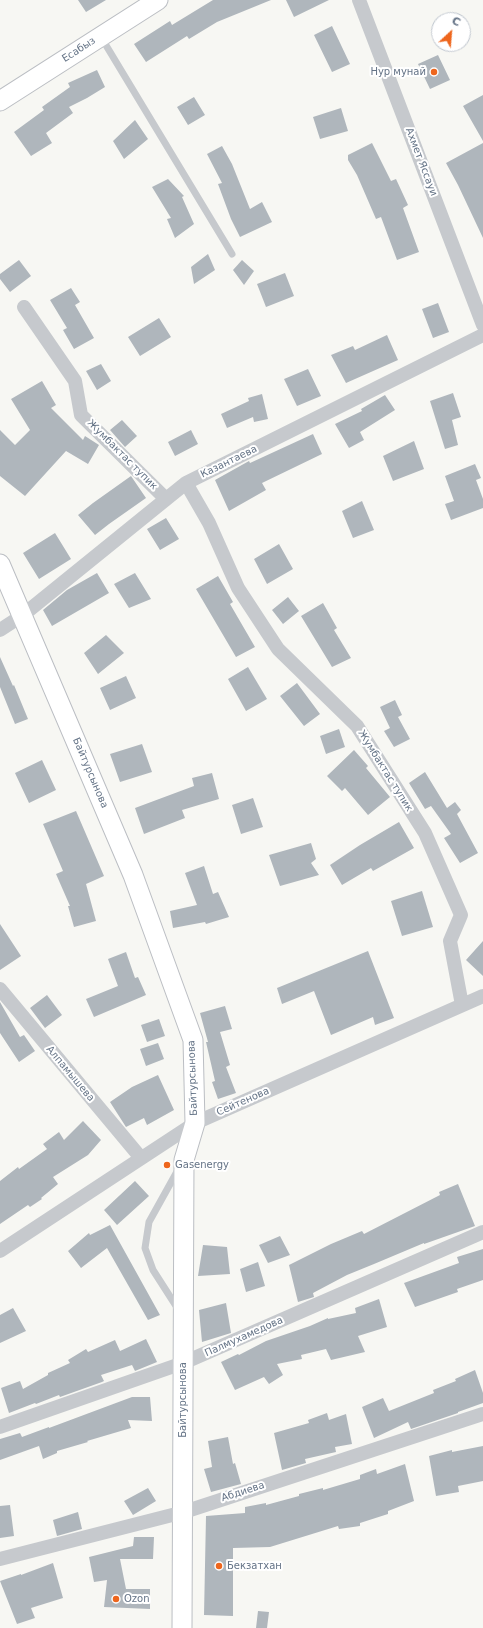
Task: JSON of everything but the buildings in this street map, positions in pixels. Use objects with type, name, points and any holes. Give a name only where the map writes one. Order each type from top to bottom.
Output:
[{"type":"main road","name":"Есабыз","points":[[0,101],[158,0]]},
{"type":"main road","name":"Байтурсынова","points":[[0,564],[133,875],[193,1040],[195,1123],[184,1160],[184,1512],[182,1628]]},
{"type":"street","name":"Ахмет Яссауи","points":[[359,0],[483,325]]},
{"type":"street","name":"Жумбактас тупик","points":[[24,307],[75,381],[81,415],[166,499]]},
{"type":"street","name":"Казантаева","points":[[0,630],[23,615],[186,483],[483,335]]},
{"type":"street","name":"Жумбактас тупик","points":[[186,483],[208,522],[238,588],[278,649],[357,726],[424,833],[461,915],[450,941],[462,1005]]},
{"type":"street","name":"Алпамышева","points":[[0,989],[141,1158]]},
{"type":"street","name":"Сейтенова","points":[[0,1251],[195,1123],[483,996]]},
{"type":"street","name":"Палмухамедова","points":[[0,1427],[183,1363],[483,1232]]},
{"type":"street","name":"Абдиева","points":[[0,1558],[184,1512],[483,1414]]},
{"type":"lane","points":[[101,36],[232,254]]},
{"type":"lane","points":[[184,1160],[163,1194],[149,1222],[145,1248],[153,1270],[184,1318]]},
{"type":"place","name":"Нур мунай","points":[[434,72]]},
{"type":"place","name":"Gasenergy","points":[[167,1165]]},
{"type":"place","name":"Бекзатхан","points":[[219,1566]]},
{"type":"place","name":"Ozon","points":[[116,1599]]}]
